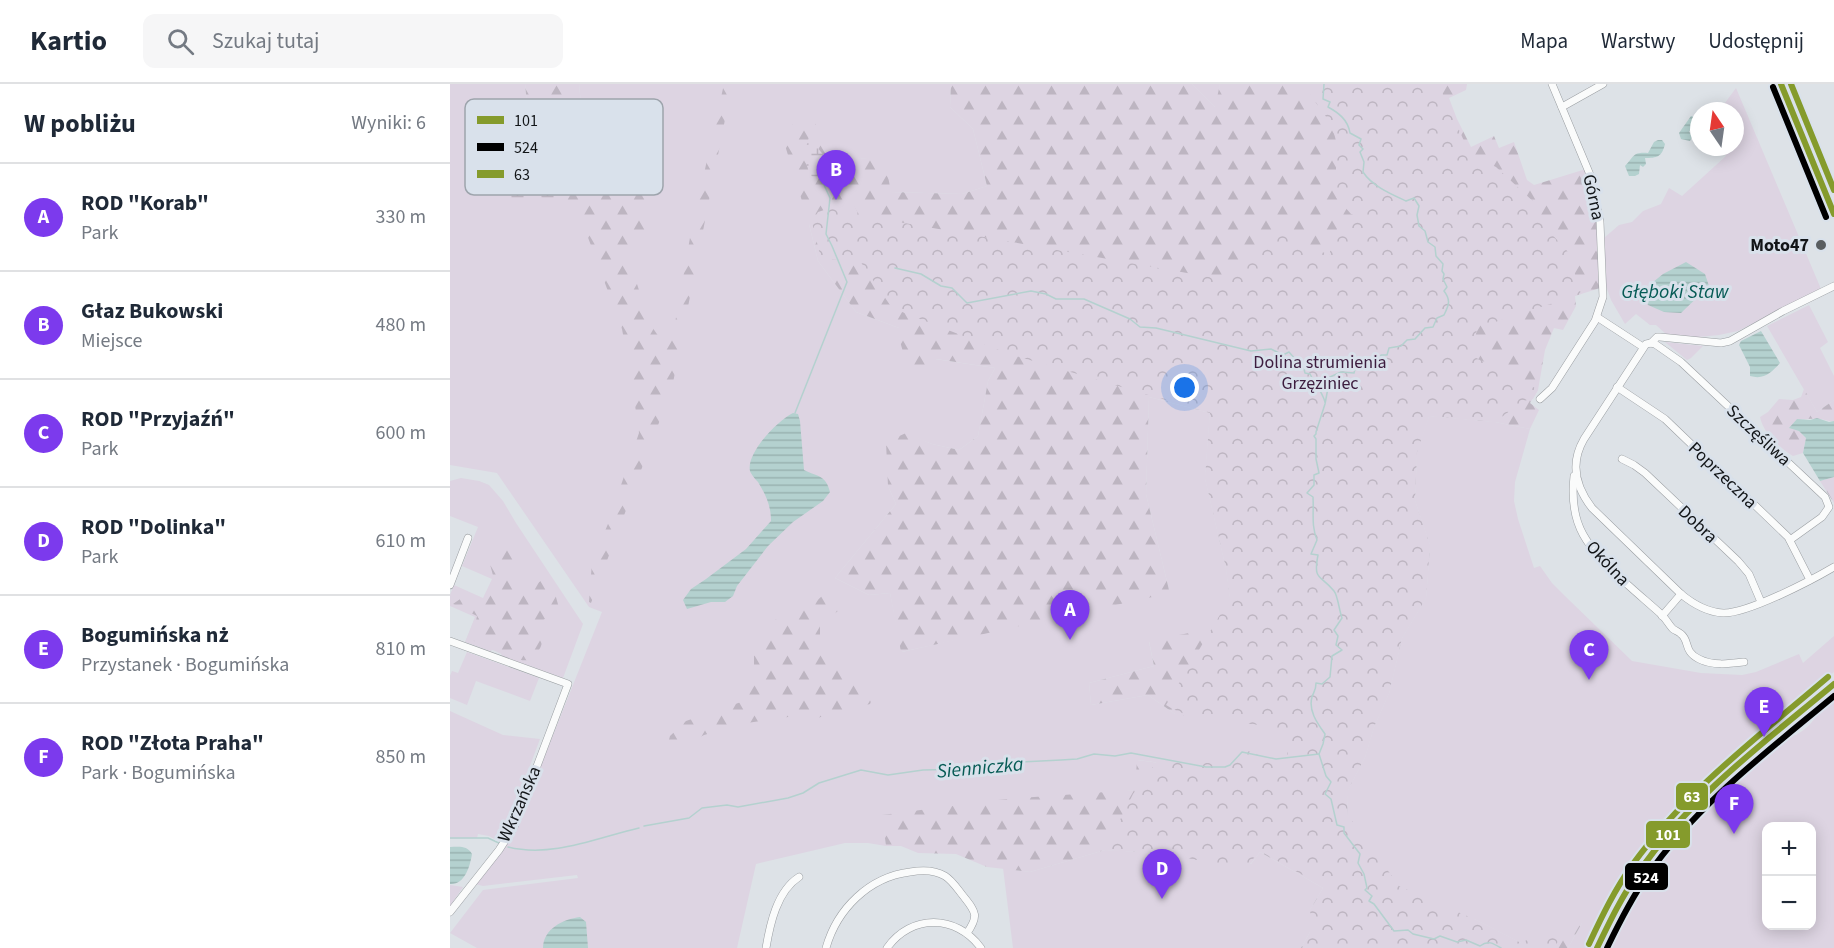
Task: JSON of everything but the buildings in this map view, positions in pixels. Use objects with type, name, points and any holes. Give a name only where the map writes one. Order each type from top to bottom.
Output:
[{"type":"street","name":"Górna","points":[[1540,399],[1552,388],[1597,317],[1604,297],[1598,210],[1589,170],[1552,84]]},
{"type":"street","points":[[1562,107],[1604,84]]},
{"type":"street","points":[[1781,84],[1834,214]]},
{"type":"street","points":[[1597,317],[1643,347],[1660,337],[1715,344],[1730,341],[1834,286]]},
{"type":"street","name":"Szczęśliwa","points":[[1651,343],[1681,362],[1825,496],[1828,507],[1825,514],[1790,540]]},
{"type":"street","name":"Okólna","points":[[1643,347],[1581,443],[1576,458],[1572,495],[1578,524],[1586,542],[1599,557],[1673,629],[1682,634],[1687,649],[1699,658],[1719,664],[1744,662]]},
{"type":"street","name":"Poprzeczna","points":[[1617,387],[1643,403],[1669,424],[1790,540],[1810,580]]},
{"type":"street","name":"Dobra","points":[[1622,459],[1645,473],[1738,561],[1749,574],[1761,602]]},
{"type":"street","name":"Okólna","points":[[1575,471],[1580,491],[1592,508],[1681,594],[1702,608],[1720,613],[1736,612],[1834,567]]},
{"type":"street","points":[[450,585],[468,538]]},
{"type":"street","points":[[1662,616],[1681,594]]},
{"type":"street","name":"Wkrzańska","points":[[450,641],[568,684],[514,827],[499,850],[450,912]]},
{"type":"street","points":[[1597,948],[1624,892],[1642,866],[1671,833],[1722,782],[1834,684]]},
{"type":"street","points":[[826,948],[836,923],[866,888],[889,876],[920,871],[944,875],[953,883],[974,911],[975,918],[968,933]]},
{"type":"street","points":[[766,948],[776,909],[790,882],[799,877]]},
{"type":"street","points":[[886,948],[908,929],[923,924],[945,923],[968,933],[981,948]]},
{"type":"green space","points":[[450,84],[525,84],[527,99],[465,99],[465,195],[663,195],[663,99],[580,99],[579,84],[951,84],[950,107],[973,129],[987,186],[962,194],[891,192],[868,158],[836,161],[809,224],[818,261],[856,312],[899,328],[899,338],[935,359],[995,368],[988,381],[978,436],[959,450],[932,444],[906,434],[888,486],[896,504],[835,578],[869,595],[890,593],[902,652],[1169,590],[1146,494],[1149,397],[1210,413],[1205,478],[1226,568],[1230,598],[1259,628],[1149,642],[1154,666],[1089,683],[1091,705],[1148,695],[1175,714],[1216,713],[1287,728],[1287,756],[1214,770],[1138,760],[1136,790],[883,815],[886,846],[845,843],[756,864],[737,948],[477,948],[450,933],[483,890],[578,878],[577,875],[483,886],[475,884],[503,847],[542,763],[602,612],[589,607],[497,473],[450,465]]},
{"type":"green space","points":[[525,84],[579,84],[580,99],[527,99]]},
{"type":"green space","points":[[724,84],[732,84],[669,403],[663,412],[591,603],[589,602],[592,562],[613,512],[639,433],[622,329],[583,224],[567,209],[564,195],[643,195],[648,211],[647,227],[626,267],[637,284],[650,324],[661,340],[672,340],[691,232]]},
{"type":"green space","points":[[951,84],[1192,84],[1215,107],[1220,84],[1467,84],[1466,90],[1449,98],[1471,147],[1494,136],[1499,148],[1514,142],[1527,180],[1534,185],[1586,169],[1597,228],[1600,288],[1575,296],[1576,306],[1563,330],[1554,328],[1545,350],[1538,390],[1530,403],[1539,410],[1530,429],[1495,422],[1429,416],[1417,452],[1415,501],[1430,545],[1426,598],[1402,638],[1389,693],[1374,727],[1365,757],[1348,790],[1347,814],[1368,879],[1476,920],[1521,943],[1546,940],[1580,917],[1582,923],[1568,948],[1301,948],[1310,932],[1310,910],[1323,888],[1260,852],[1249,865],[1240,869],[1161,853],[1105,850],[1030,872],[987,867],[956,854],[918,853],[901,846],[886,846],[882,815],[1006,799],[1135,790],[1137,760],[1214,770],[1279,764],[1287,755],[1287,728],[1216,714],[1208,721],[1175,714],[1148,695],[1091,705],[1089,683],[1154,666],[1149,641],[1219,627],[1230,598],[1226,568],[1205,478],[1210,413],[1149,397],[1146,494],[1169,590],[1166,594],[901,652],[890,593],[869,595],[835,578],[896,504],[888,486],[886,442],[906,433],[932,444],[959,450],[978,436],[988,381],[995,368],[936,359],[928,373],[908,369],[899,338],[899,328],[856,312],[818,261],[784,142],[796,118],[815,123],[836,160],[868,158],[886,166],[891,192],[962,194],[987,186],[973,129],[950,107]]},
{"type":"green space","points":[[1192,84],[1220,84],[1216,108]]},
{"type":"green space","name":"Dolina strumienia Grzęziniec","points":[[1307,84],[1438,84],[1470,154],[1496,167],[1536,204],[1548,230],[1568,252],[1581,294],[1489,324],[1478,323],[1472,356],[1519,378],[1538,390],[1533,399],[1523,401],[1495,422],[1429,416],[1417,452],[1415,501],[1430,545],[1426,598],[1402,638],[1389,693],[1374,727],[1365,757],[1348,790],[1347,814],[1399,886],[1521,943],[1562,922],[1556,948],[1302,948],[1312,926],[1310,910],[1324,887],[1260,851],[1246,867],[1239,868],[1161,853],[1105,850],[1133,794],[1158,757],[1224,764],[1242,749],[1265,757],[1287,755],[1287,733],[1263,726],[1200,718],[1166,705],[1230,598],[1226,568],[1205,478],[1210,413],[1009,354],[892,308],[860,261],[821,259],[812,222],[818,212],[852,201],[859,215],[1221,279],[1277,231],[1329,255],[1337,229],[1358,217],[1351,214],[1336,197],[1336,141],[1332,125],[1306,89]]},
{"type":"green space","points":[[1736,88],[1742,102],[1726,102]]},
{"type":"green space","points":[[1744,107],[1821,289],[1738,331],[1719,335],[1697,337],[1667,335],[1656,325],[1650,325],[1636,314],[1625,324],[1606,286],[1604,238],[1619,225],[1632,222],[1643,211],[1661,204],[1669,188],[1682,196],[1726,156],[1744,156]]},
{"type":"green space","points":[[809,137],[832,170],[830,180],[810,176],[804,155]]},
{"type":"green space","points":[[506,195],[558,195],[557,199],[530,197],[510,200]]},
{"type":"green space","points":[[1809,305],[1828,342],[1820,348],[1834,376],[1834,400],[1817,412],[1767,326]]},
{"type":"green space","points":[[1665,342],[1703,346],[1687,360]]},
{"type":"green space","points":[[1804,389],[1817,412],[1834,400],[1834,421],[1797,419],[1790,428],[1799,431],[1806,438],[1803,453],[1793,456],[1773,440],[1760,417],[1768,412],[1779,399],[1793,400],[1801,397]]},
{"type":"green space","points":[[1429,416],[1495,422],[1530,429],[1515,482],[1514,501],[1534,568],[1540,566],[1552,583],[1632,661],[1701,673],[1742,675],[1756,672],[1799,654],[1803,663],[1834,636],[1834,672],[1705,783],[1647,843],[1622,880],[1591,948],[1568,948],[1582,923],[1546,940],[1521,943],[1476,920],[1389,894],[1347,814],[1348,790],[1365,757],[1374,727],[1389,693],[1402,638],[1426,598],[1430,545],[1415,501],[1417,451]]},
{"type":"green space","points":[[1834,477],[1834,503],[1820,481]]},
{"type":"green space","points":[[461,478],[489,485],[503,501],[583,624],[563,678],[502,656],[500,650],[490,651],[465,642],[475,617],[450,606],[450,595],[454,585],[483,598],[492,579],[462,566],[478,527],[450,516],[450,481]]},
{"type":"green space","points":[[507,543],[516,544],[524,554],[512,576],[526,591],[545,578],[554,590],[559,608],[537,625],[542,644],[531,660],[509,657],[472,640],[477,616],[453,604],[463,597],[484,600],[494,579],[488,557]]},
{"type":"green space","points":[[837,590],[845,595],[838,611],[820,625],[820,635],[826,645],[855,673],[873,696],[870,704],[802,722],[795,716],[747,723],[704,735],[674,751],[666,751],[670,736],[686,721],[744,701],[754,665],[754,656],[779,614],[795,608],[808,609],[822,596]]},
{"type":"green space","points":[[467,652],[539,678],[530,701],[476,681],[467,705],[450,698],[450,676],[452,671],[458,673]]},
{"type":"green space","points":[[1834,688],[1834,948],[1600,948],[1626,896],[1660,849],[1728,789],[1720,787],[1784,731],[1796,735],[1809,725],[1818,712],[1815,705]]},
{"type":"green space","points":[[450,711],[503,735],[540,739],[507,827],[499,841],[478,834],[477,838],[450,839]]},
{"type":"green space","points":[[1105,850],[1161,853],[1251,864],[1260,852],[1323,888],[1310,910],[1310,932],[1301,948],[1013,948],[1003,868],[1030,872]]},
{"type":"green space","points":[[450,885],[463,887],[450,906]]},
{"type":"water","points":[[1690,117],[1690,141],[1681,139],[1679,133]]},
{"type":"water","points":[[1662,140],[1665,144],[1661,154],[1645,158],[1646,164],[1643,167],[1640,165],[1639,174],[1629,176],[1625,166],[1632,157],[1636,154],[1648,153],[1654,142]]},
{"type":"water","name":"Głęboki Staw","points":[[1686,262],[1705,274],[1709,286],[1681,313],[1664,312],[1648,305],[1642,291],[1663,274]]},
{"type":"water","points":[[1761,331],[1780,363],[1767,375],[1755,377],[1750,376],[1750,367],[1739,345],[1741,341]]},
{"type":"water","points":[[793,413],[798,414],[800,421],[804,470],[824,479],[830,492],[823,501],[793,522],[768,546],[737,586],[733,596],[725,602],[711,602],[687,609],[683,600],[691,589],[746,549],[771,521],[768,501],[751,472],[750,464],[764,438],[779,422]]},
{"type":"water","points":[[1817,418],[1829,422],[1834,421],[1834,477],[1820,481],[1803,453],[1806,438],[1799,431],[1789,428],[1797,419]]},
{"type":"water","points":[[450,847],[465,848],[472,854],[463,878],[450,884]]},
{"type":"water","points":[[580,917],[586,922],[588,948],[543,948],[546,935],[550,930],[567,920]]},
{"type":"waterway","points":[[1324,84],[1323,99],[1330,102],[1328,107],[1342,117],[1350,133],[1361,139],[1359,145],[1363,149],[1360,152],[1364,162],[1363,172],[1382,189],[1406,201],[1414,198],[1419,206],[1417,215],[1419,226],[1425,231],[1428,242],[1435,247],[1436,256],[1443,264],[1443,279],[1447,287],[1444,291],[1448,297],[1444,315],[1437,318],[1433,327],[1425,328],[1415,339],[1407,340],[1401,346],[1389,348],[1387,355],[1381,355],[1378,362],[1356,365],[1354,373],[1341,372],[1330,377],[1325,404],[1314,436],[1319,473],[1314,475],[1314,485],[1307,493],[1313,497],[1313,524],[1317,540],[1311,554],[1318,555],[1317,573],[1335,593],[1342,618],[1334,630],[1338,636],[1336,645],[1342,650],[1332,656],[1330,677],[1322,684],[1316,683],[1311,702],[1314,717],[1325,734],[1319,754],[1326,776],[1331,782],[1325,794],[1331,799],[1337,825],[1344,827],[1344,833],[1360,854],[1358,863],[1364,874],[1367,888],[1365,890],[1372,896],[1369,901],[1374,904],[1394,931],[1408,930],[1413,934],[1434,939],[1440,936],[1457,942],[1466,940],[1480,946],[1490,943],[1501,948]]},
{"type":"waterway","points":[[795,413],[847,282],[826,234],[830,198],[818,172]]},
{"type":"waterway","points":[[895,268],[921,274],[941,286],[952,288],[967,303],[1031,291],[1056,299],[1084,299],[1130,319],[1140,327],[1156,328],[1251,351],[1271,349],[1283,355],[1289,352],[1305,373],[1310,374],[1325,402]]},
{"type":"waterway","name":"Sienniczka","points":[[644,826],[689,818],[702,808],[727,805],[738,807],[788,798],[803,793],[819,783],[861,770],[888,775],[923,770],[969,769],[985,764],[1077,759],[1094,754],[1115,756],[1131,753],[1206,767],[1225,767],[1230,765],[1242,752],[1276,759],[1319,754]]},
{"type":"waterway","name":"Sienniczka","points":[[508,847],[524,850],[557,848],[639,828]]},
{"type":"waterway","name":"Sienniczka","points":[[450,838],[488,838],[499,843]]},
{"type":"transit line","name":"101","points":[[1781,84],[1834,214]]},
{"type":"transit line","name":"63","points":[[1791,84],[1834,190]]},
{"type":"transit line","name":"524","points":[[1773,87],[1826,217]]},
{"type":"transit line","name":"63","points":[[1589,944],[1626,873],[1676,812],[1750,742],[1828,677]]},
{"type":"transit line","name":"101","points":[[1597,948],[1633,881],[1681,819],[1730,771],[1834,684]]},
{"type":"transit line","name":"524","points":[[1607,948],[1641,885],[1666,850],[1710,802],[1834,696]]},
{"type":"place","name":"Głaz Bukowski","points":[[836,200]]},
{"type":"place","name":"Moto47","points":[[1821,245]]},
{"type":"place","name":"ROD \"Korab\"","points":[[1070,640]]},
{"type":"place","name":"ROD \"Przyjaźń\"","points":[[1589,680]]},
{"type":"place","name":"Bogumińska nż","points":[[1764,737]]},
{"type":"place","name":"ROD \"Złota Praha\"","points":[[1734,834]]},
{"type":"place","name":"ROD \"Dolinka\"","points":[[1162,899]]}]
